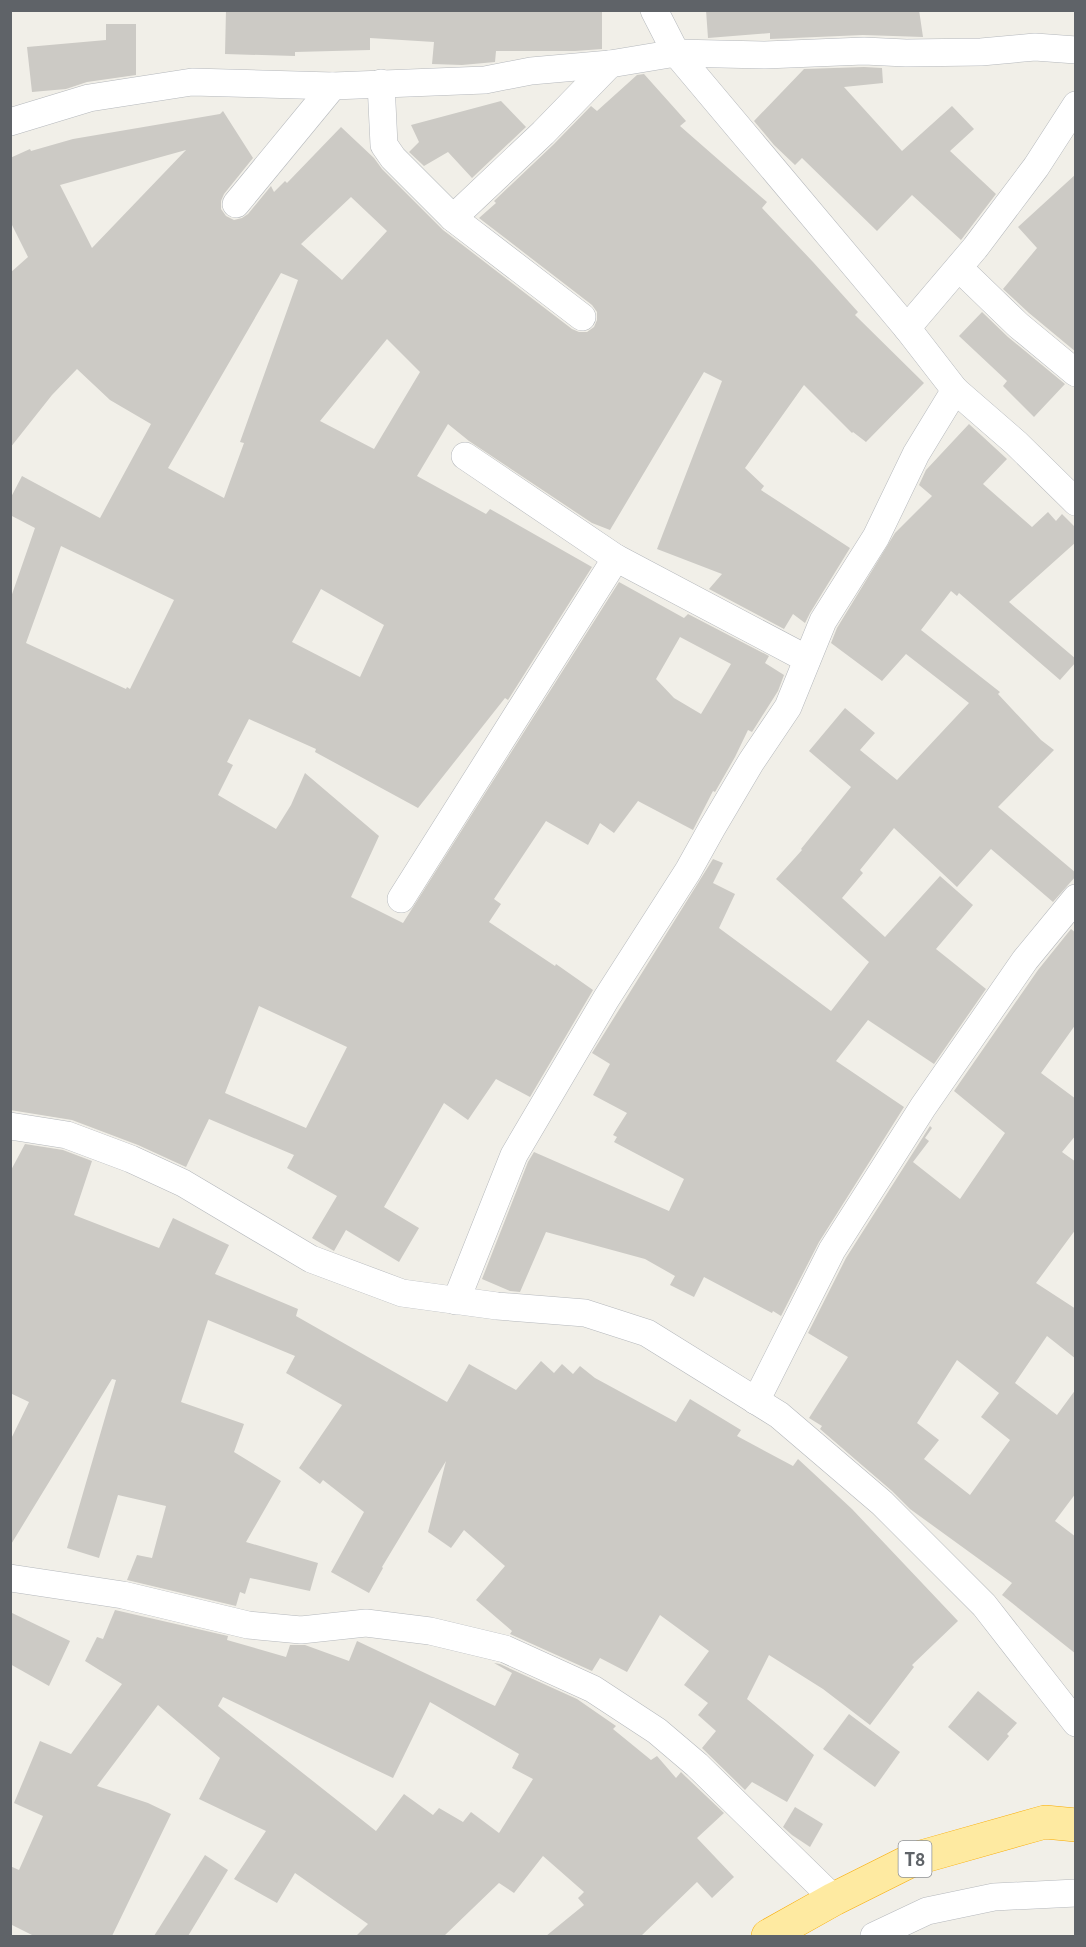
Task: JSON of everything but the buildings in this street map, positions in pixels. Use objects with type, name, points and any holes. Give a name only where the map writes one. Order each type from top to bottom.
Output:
[{"type":"highway","name":"T8","points":[[768,1936],[834,1899],[914,1859],[1045,1822],[1076,1825]]},
{"type":"street","points":[[654,10],[676,53],[907,328],[955,390],[1016,443],[1076,502]]},
{"type":"street","points":[[10,122],[89,98],[192,82],[333,86],[485,80],[531,71],[676,53],[765,56],[864,51],[981,52],[1035,47],[1076,50]]},
{"type":"street","points":[[453,218],[543,133],[610,63]]},
{"type":"street","points":[[381,83],[384,145],[393,158],[453,218],[582,317]]},
{"type":"street","points":[[236,204],[333,86]]},
{"type":"street","points":[[907,328],[959,268],[1036,167],[1076,105]]},
{"type":"street","points":[[959,268],[1018,325],[1076,373]]},
{"type":"street","points":[[456,1300],[514,1155],[606,999],[688,871],[751,762],[788,707],[823,621],[876,537],[916,454],[955,390]]},
{"type":"street","points":[[465,456],[616,558],[807,659]]},
{"type":"street","points":[[401,899],[616,558]]},
{"type":"street","points":[[756,1401],[831,1250],[930,1097],[1025,960],[1076,898]]},
{"type":"street","points":[[10,1126],[67,1135],[131,1159],[183,1183],[311,1259],[402,1293],[497,1306],[585,1313],[647,1333],[779,1415],[882,1503],[975,1597],[1076,1723]]},
{"type":"street","points":[[10,1578],[123,1595],[248,1625],[301,1630],[366,1623],[430,1631],[505,1649],[593,1689],[657,1731],[697,1765],[834,1899]]},
{"type":"street","points":[[874,1936],[927,1911],[994,1897],[1076,1893]]}]
